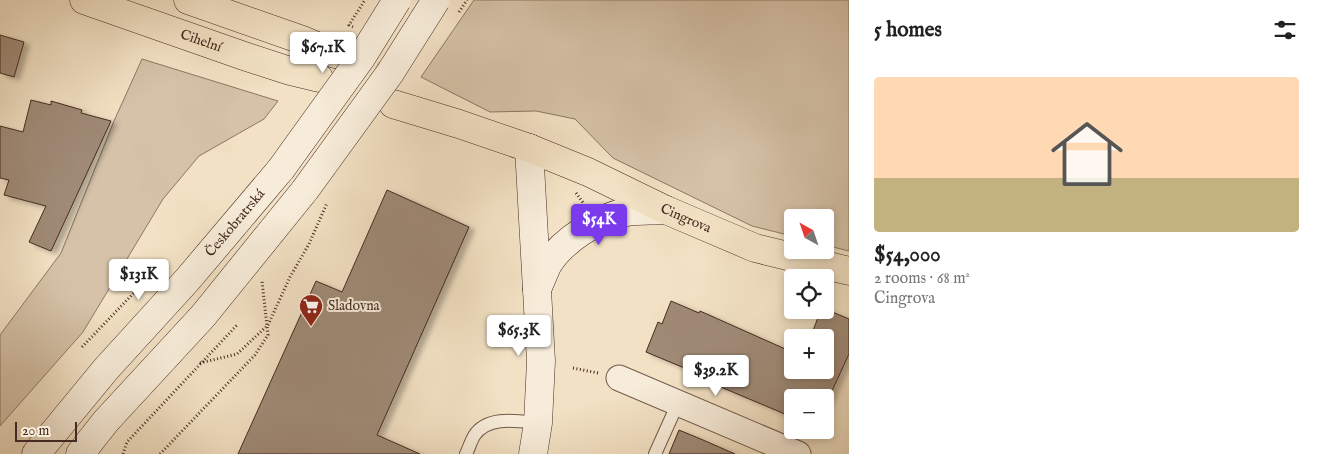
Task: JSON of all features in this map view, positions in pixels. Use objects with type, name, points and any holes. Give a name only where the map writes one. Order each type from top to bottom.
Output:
[{"type":"main road","name":"Cihelní","points":[[84,0],[244,56],[319,78]]},
{"type":"main road","points":[[188,0],[305,41],[335,54]]},
{"type":"main road","name":"Českobratrská","points":[[36,454],[106,369],[188,279],[280,169],[361,58],[397,0]]},
{"type":"main road","points":[[80,454],[106,421],[318,193],[436,0]]},
{"type":"main road","points":[[397,97],[459,124],[529,148],[541,361],[538,423],[533,454]]},
{"type":"main road","name":"Cingrova","points":[[529,148],[588,172],[666,210],[756,248],[849,271]]},
{"type":"main road","points":[[537,291],[548,264],[581,232],[598,222],[627,212],[666,210]]},
{"type":"main road","points":[[103,454],[106,421]]},
{"type":"street","points":[[618,378],[798,454]]},
{"type":"lane","points":[[655,454],[678,402]]},
{"type":"lane","points":[[466,454],[474,437],[485,426],[495,422],[507,421],[538,423]]},
{"type":"path","points":[[200,363],[237,354],[268,324],[290,277],[309,244],[318,193]]},
{"type":"path","points":[[82,347],[152,274]]},
{"type":"path","points":[[160,454],[255,355],[268,335],[262,276]]},
{"type":"path","points":[[123,454],[127,442],[238,324]]},
{"type":"shaded area","points":[[474,0],[849,0],[849,251],[834,247],[834,209],[784,209],[784,234],[752,226],[613,158],[575,119],[536,111],[490,112],[421,77]]},
{"type":"shaded area","points":[[142,59],[278,101],[264,119],[199,156],[163,199],[83,332],[0,426],[0,335],[61,253],[114,121]]},
{"type":"building","points":[[0,35],[24,42],[14,77],[0,73]]},
{"type":"building","points":[[31,100],[51,105],[51,101],[82,110],[81,113],[111,121],[51,251],[29,242],[46,206],[4,195],[9,180],[0,178],[0,126],[23,132]]},
{"type":"building","points":[[387,190],[469,227],[377,435],[420,454],[238,454],[316,281],[342,292]]},
{"type":"building","points":[[671,301],[699,313],[700,311],[784,348],[784,379],[834,379],[834,329],[814,329],[817,319],[834,319],[834,313],[849,319],[849,354],[833,389],[784,389],[784,414],[716,385],[718,382],[646,352],[658,322],[662,324]]},
{"type":"building","points":[[679,430],[703,440],[735,454],[669,454]]},
{"type":"tunnel","points":[[335,54],[402,90]]},
{"type":"place","name":"Sladovna","points":[[311,327]]}]
